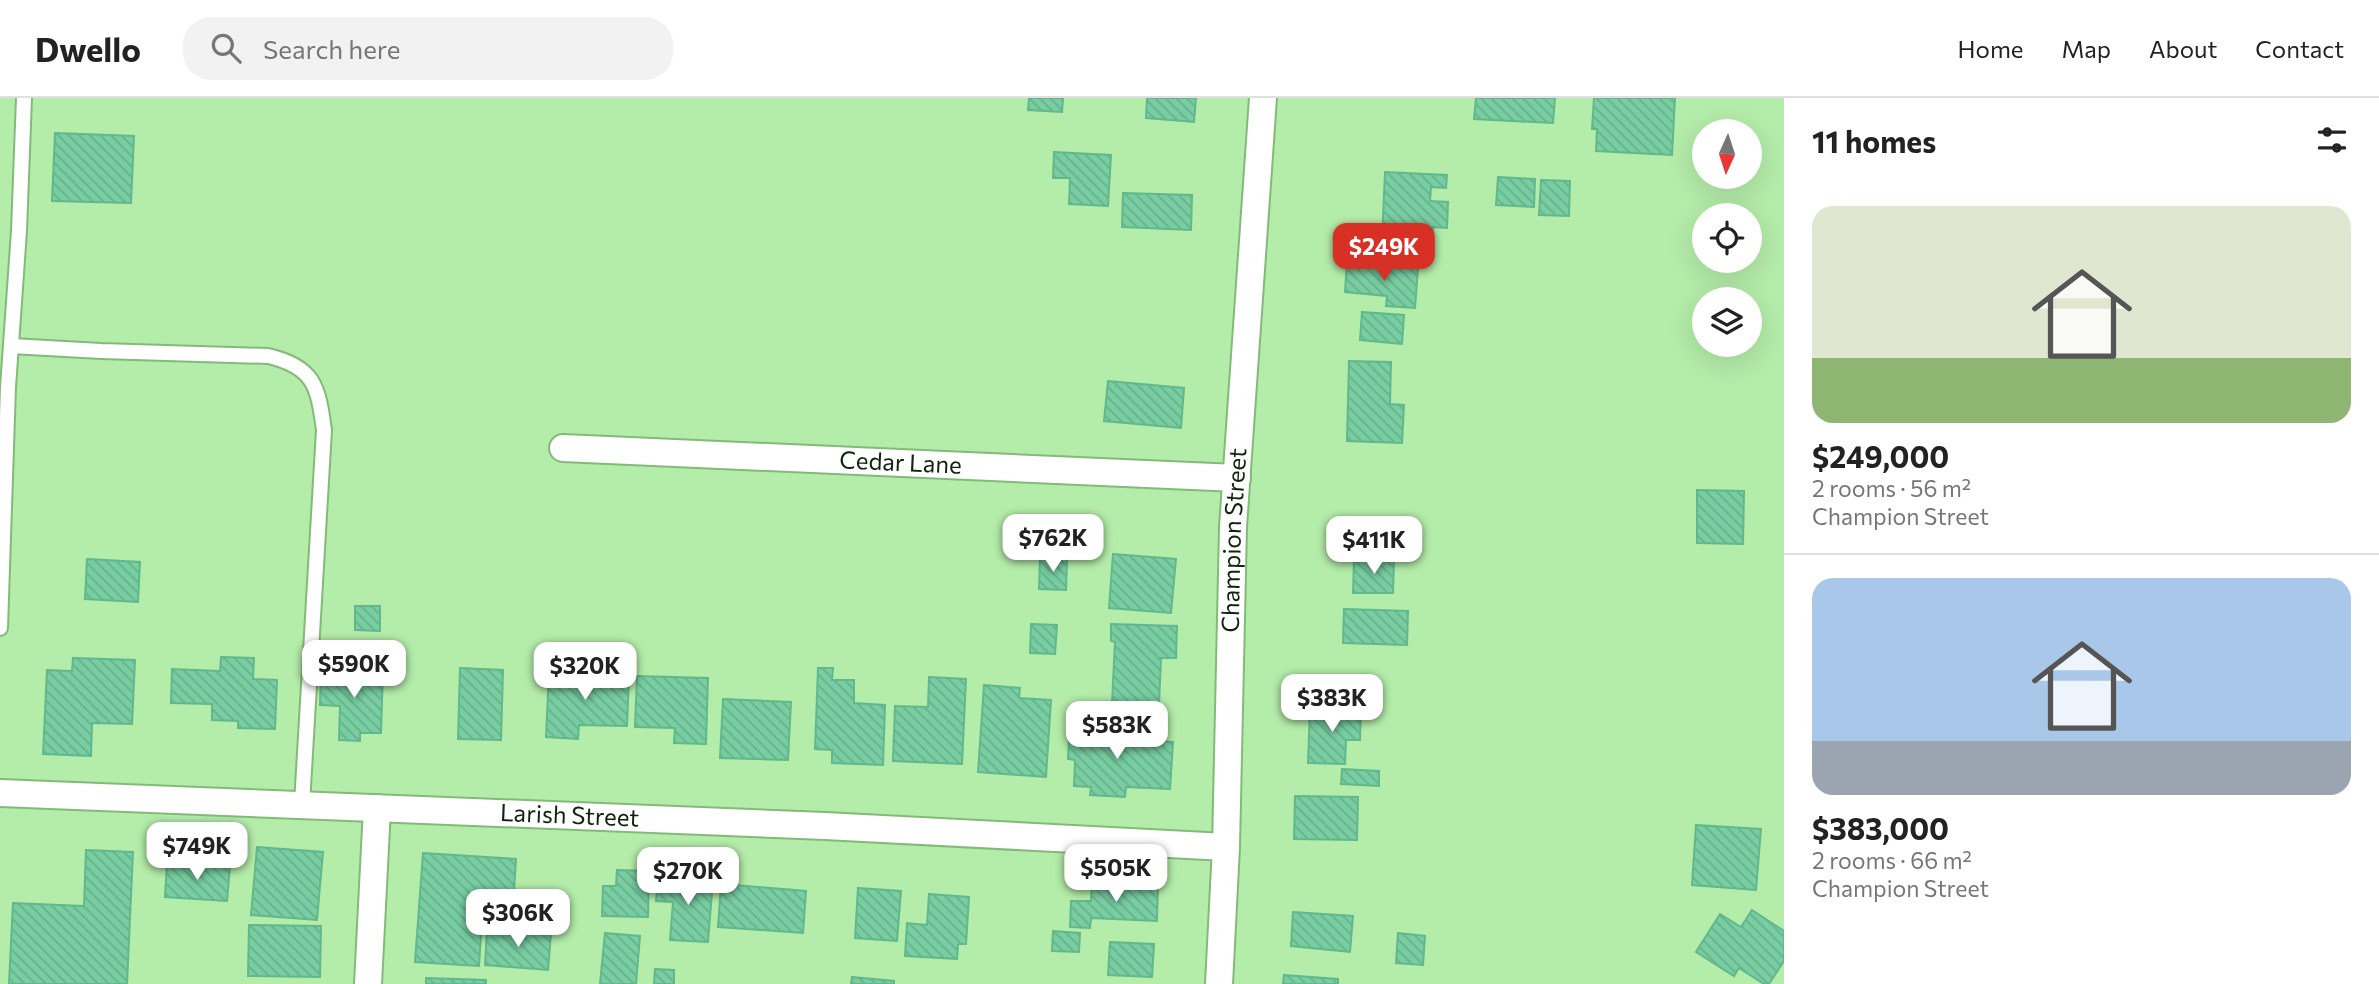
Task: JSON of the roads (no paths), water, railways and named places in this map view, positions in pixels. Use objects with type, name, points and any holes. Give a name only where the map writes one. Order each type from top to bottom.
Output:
[{"type":"street","name":"Champion Street","points":[[1219,984],[1226,848],[1233,527],[1263,98]]},
{"type":"street","name":"Cedar Lane","points":[[563,448],[1237,478]]},
{"type":"street","name":"Larish Street","points":[[0,793],[825,826],[1226,848]]},
{"type":"street","points":[[368,984],[377,808]]},
{"type":"lane","points":[[0,628],[24,98]]},
{"type":"lane","points":[[11,346],[161,354],[268,356],[288,361],[307,374],[319,396],[324,430],[302,804]]}]
